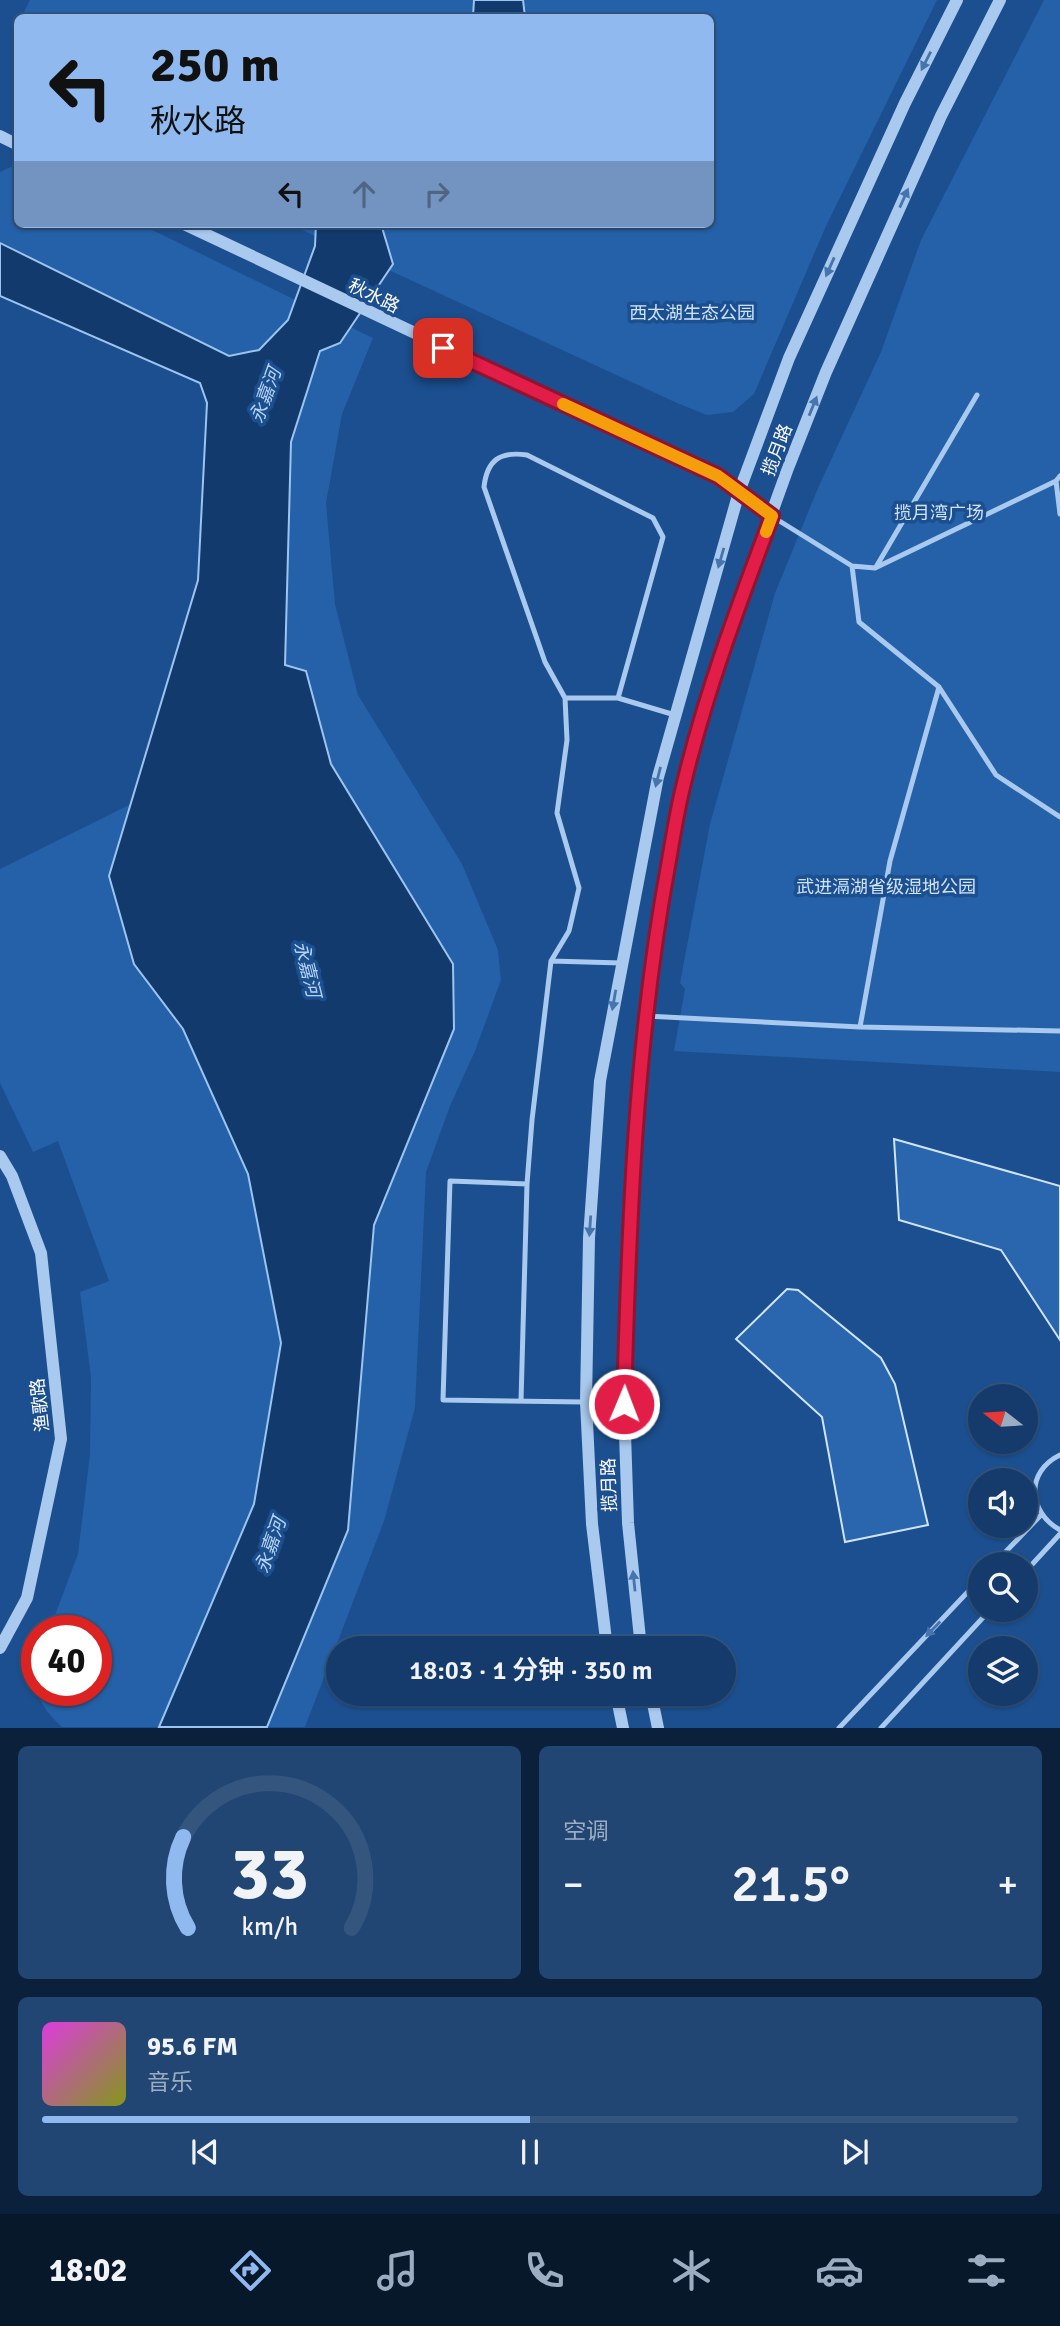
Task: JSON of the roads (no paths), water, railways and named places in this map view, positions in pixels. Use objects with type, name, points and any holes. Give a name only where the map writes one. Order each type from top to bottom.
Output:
[{"type":"street","name":"揽月路","points":[[606,1636],[592,1524],[586,1402],[589,1238],[600,1081],[658,778],[739,492],[789,358],[905,103],[957,0]]},
{"type":"street","name":"揽月路","points":[[641,1636],[628,1523],[624,1404],[629,1230],[638,1087],[655,937],[683,785],[714,673],[826,372],[941,116],[1000,0]]},
{"type":"street","name":"秋水路","points":[[192,228],[376,317],[718,476],[772,516]]},
{"type":"street","name":"渔歌路","points":[[0,1156],[12,1175],[41,1253],[61,1439],[27,1598],[0,1648]]},
{"type":"street","points":[[619,1706],[623,1727]]},
{"type":"street","points":[[653,1706],[658,1727]]},
{"type":"lane","points":[[875,568],[977,395]]},
{"type":"lane","points":[[521,1401],[531,1120],[551,961],[569,931],[579,888],[556,813],[567,740],[565,698],[545,662],[484,488],[486,472],[496,458],[514,453],[527,455],[653,517],[663,537],[618,698]]},
{"type":"lane","points":[[772,516],[852,566],[875,568],[1058,478],[1060,514]]},
{"type":"lane","points":[[852,566],[859,622],[939,687],[996,775],[1060,817]]},
{"type":"lane","points":[[860,1027],[890,861],[939,687]]},
{"type":"lane","points":[[565,698],[618,698],[675,715]]},
{"type":"lane","points":[[551,961],[621,963]]},
{"type":"lane","points":[[646,1016],[860,1027],[1060,1031]]},
{"type":"lane","points":[[527,1184],[450,1181],[443,1400],[586,1402]]},
{"type":"lane","points":[[1038,1557],[1060,1532],[1041,1515],[1035,1489],[1046,1464],[1060,1455]]},
{"type":"lane","points":[[1006,1552],[1041,1515]]},
{"type":"lane","points":[[839,1727],[968,1592]]},
{"type":"lane","points":[[881,1727],[978,1622]]},
{"type":"water","points":[[474,0],[523,0],[525,14],[473,14]]},
{"type":"water","name":"永嘉河","points":[[316,228],[382,228],[393,264],[340,343],[320,351],[291,442],[285,665],[306,671],[331,764],[453,964],[454,1029],[374,1225],[348,1530],[267,1727],[159,1727],[254,1504],[281,1343],[248,1174],[183,1029],[134,964],[109,876],[198,580],[207,403],[200,383],[0,296],[0,243],[229,356],[259,350],[288,320],[315,246]]},
{"type":"park label","name":"西太湖生态公园","points":[[692,313]]},
{"type":"park label","name":"揽月湾广场","points":[[939,513]]},
{"type":"park label","name":"武进滆湖省级湿地公园","points":[[886,887]]}]
